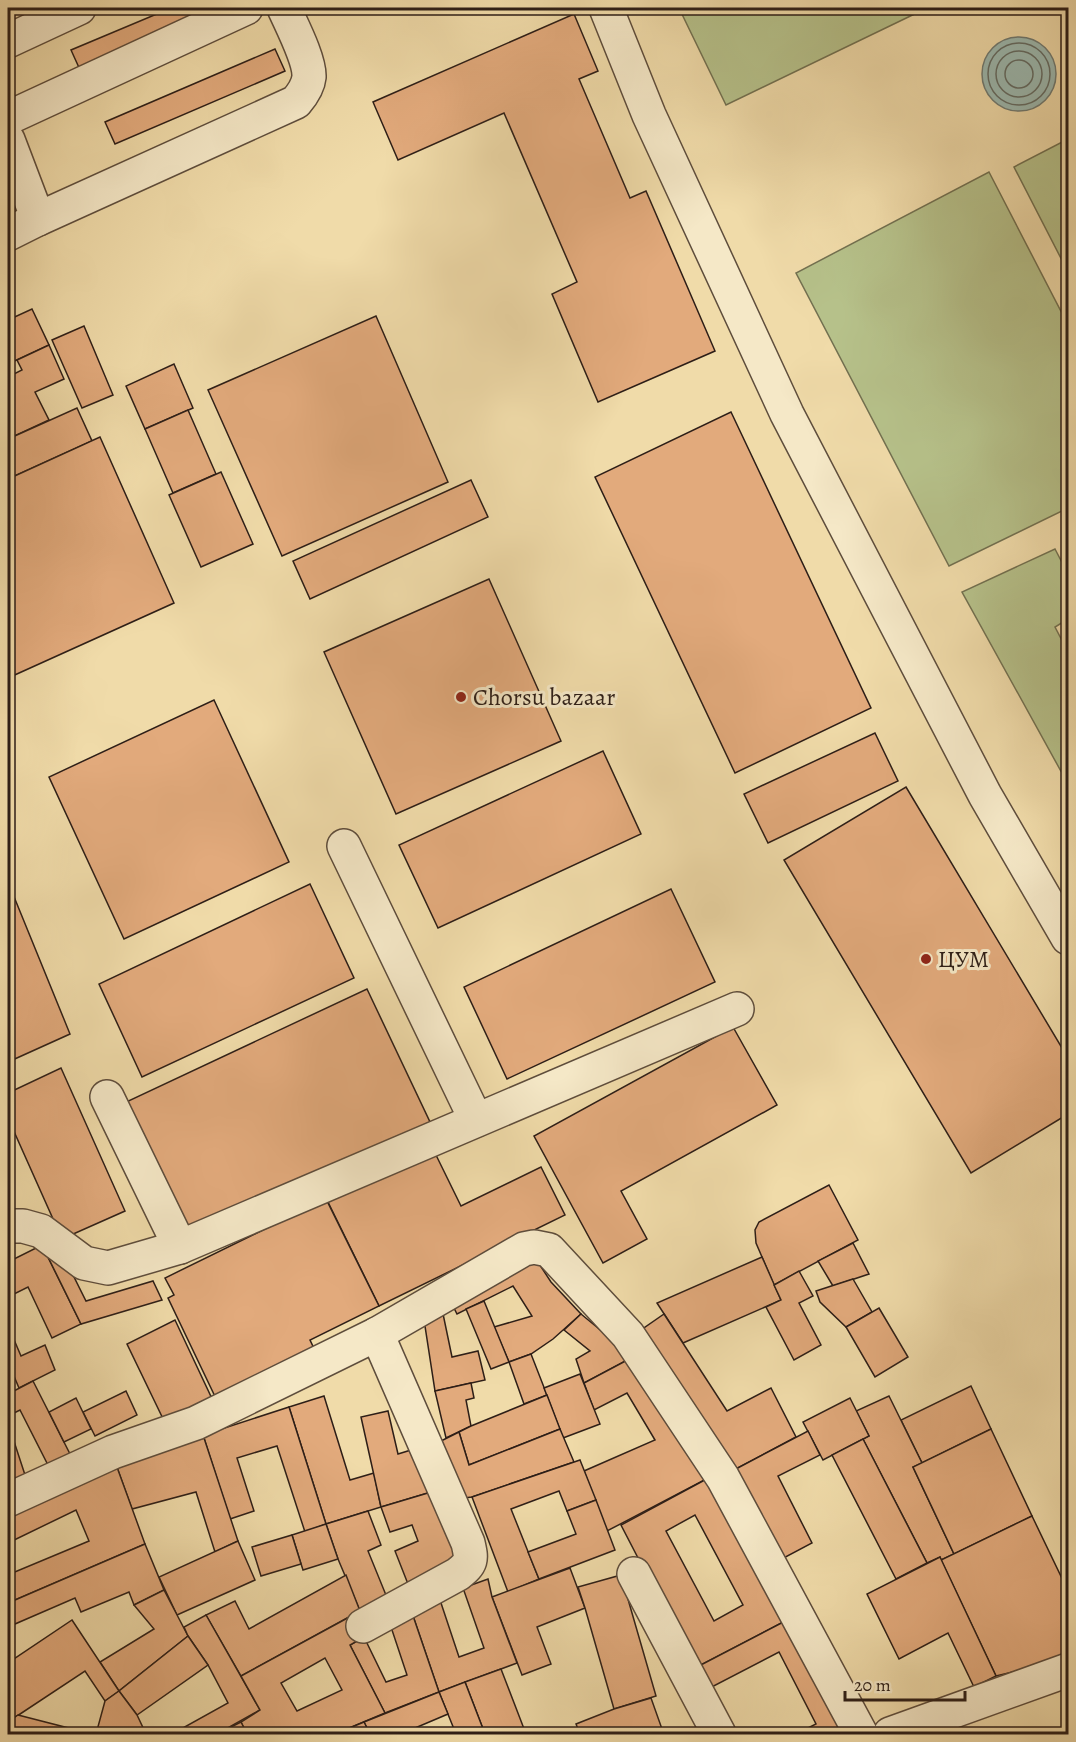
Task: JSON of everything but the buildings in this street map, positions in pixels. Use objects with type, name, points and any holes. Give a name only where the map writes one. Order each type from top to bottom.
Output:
[{"type":"street","points":[[8,41],[79,8]]},
{"type":"street","points":[[8,118],[246,8]]},
{"type":"street","points":[[8,234],[296,102],[305,91],[309,77],[307,63],[284,8]]},
{"type":"street","points":[[606,8],[649,115],[787,414],[985,795],[1068,938]]},
{"type":"street","points":[[8,140],[38,219]]},
{"type":"street","points":[[344,846],[476,1120]]},
{"type":"street","points":[[8,1226],[23,1226],[41,1232],[84,1263],[108,1268],[180,1247],[737,1009]]},
{"type":"street","points":[[107,1097],[180,1247]]},
{"type":"street","points":[[8,1500],[113,1452],[196,1423],[377,1335],[524,1249],[534,1247],[549,1250],[628,1335],[723,1478],[861,1734]]},
{"type":"street","points":[[363,1626],[458,1574],[468,1566],[471,1557],[468,1543],[377,1335]]},
{"type":"street","points":[[634,1574],[719,1734]]},
{"type":"street","points":[[890,1734],[1068,1670]]},
{"type":"green space","points":[[679,8],[927,8],[726,105]]},
{"type":"green space","points":[[1068,139],[1068,272],[1014,167]]},
{"type":"green space","points":[[989,172],[1068,325],[1068,508],[949,566],[796,273]]},
{"type":"green space","points":[[1055,549],[1068,574],[1068,619],[1055,627],[1068,652],[1068,784],[962,592]]},
{"type":"water","points":[[1019,37],[1040,43],[1050,53],[1056,74],[1050,95],[1040,105],[1019,111],[998,105],[988,95],[982,74],[988,53],[998,43]]},
{"type":"place","name":"Chorsu bazaar","points":[[461,697]]},
{"type":"place","name":"ЦУМ","points":[[926,959]]}]
